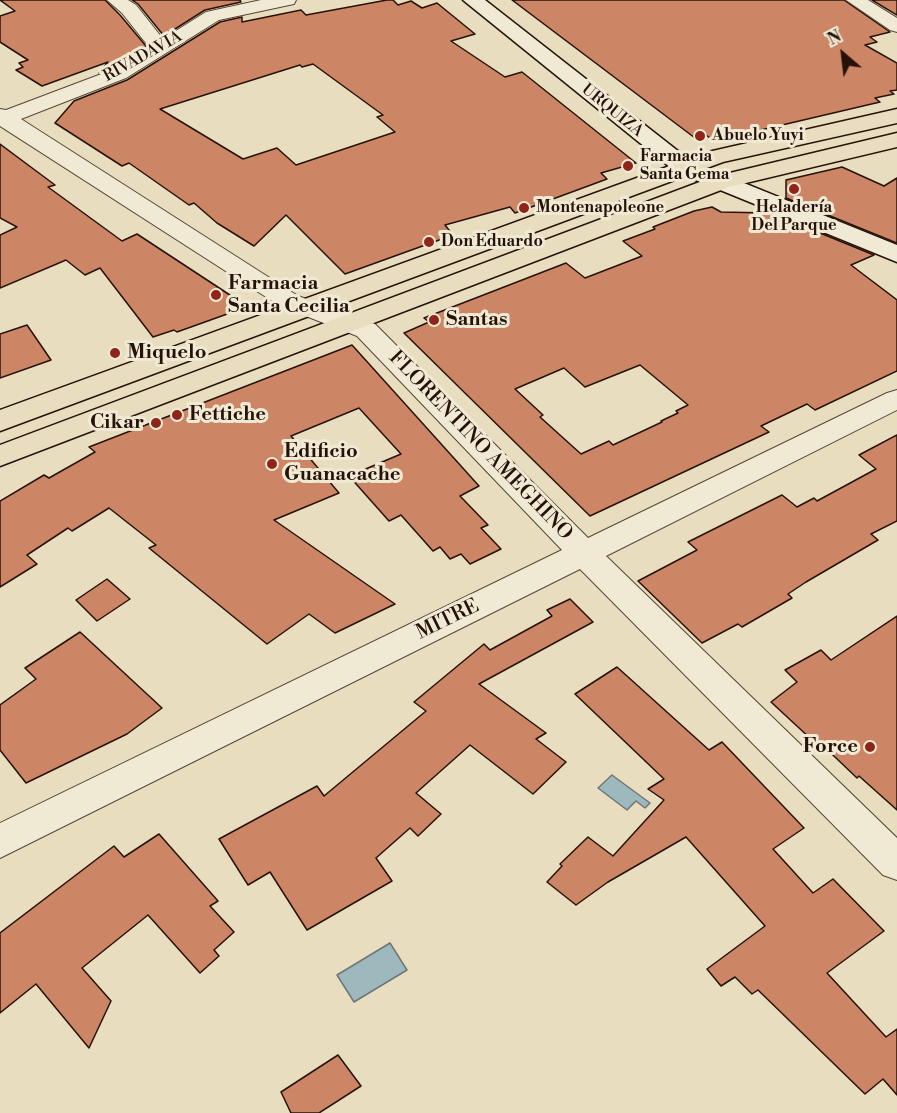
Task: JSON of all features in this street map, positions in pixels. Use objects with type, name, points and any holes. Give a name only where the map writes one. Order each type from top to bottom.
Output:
[{"type":"main road","points":[[0,421],[716,157],[897,116]]},
{"type":"main road","points":[[721,182],[763,158],[819,144],[846,128]]},
{"type":"main road","points":[[0,456],[721,182],[897,140]]},
{"type":"street","points":[[116,0],[129,9],[160,48]]},
{"type":"street","name":"RIVADAVIA","points":[[2,118],[119,74],[213,16],[232,10],[288,0]]},
{"type":"street","name":"URQUIZA","points":[[473,0],[686,168],[897,254]]},
{"type":"street","points":[[855,0],[897,26]]},
{"type":"street","name":"FLORENTINO AMEGHINO","points":[[2,118],[289,301],[366,330],[585,553],[897,863]]},
{"type":"street","name":"MITRE","points":[[0,841],[897,399]]},
{"type":"water","points":[[612,775],[650,803],[645,808],[636,801],[627,810],[598,788]]},
{"type":"water","points":[[390,943],[407,970],[354,1002],[337,975]]},
{"type":"building","points":[[0,0],[105,0],[146,46],[99,73],[108,62],[42,86],[16,70],[23,67],[19,63],[28,60],[0,42],[0,16],[15,11]]},
{"type":"building","points":[[132,0],[240,0],[241,2],[205,10],[164,36],[138,4]]},
{"type":"building","points":[[387,0],[393,0],[398,5],[411,1],[422,8],[437,3],[475,34],[451,41],[505,77],[522,72],[636,163],[601,173],[607,179],[515,213],[510,207],[445,225],[453,235],[345,274],[286,215],[254,246],[217,223],[194,203],[189,205],[129,163],[122,166],[55,123],[74,101],[127,80],[220,22],[242,17],[242,22],[301,10],[306,15]],"holes":[[[313,64],[383,115],[377,117],[395,132],[296,165],[277,148],[243,159],[160,109],[300,65],[302,67]]]},
{"type":"building","points":[[512,0],[844,0],[890,32],[870,37],[877,42],[865,45],[897,63],[897,90],[890,91],[894,94],[875,98],[880,102],[714,141],[706,135],[695,138]]},
{"type":"building","points":[[872,0],[897,0],[897,15]]},
{"type":"building","points":[[0,144],[55,185],[48,187],[122,241],[137,234],[236,299],[230,313],[177,332],[174,330],[153,337],[100,268],[85,275],[66,260],[0,288],[0,235],[17,227],[0,218]]},
{"type":"building","points":[[842,167],[884,186],[897,178],[897,243],[786,198],[786,180]]},
{"type":"building","points":[[712,207],[721,212],[771,213],[874,255],[851,265],[897,300],[897,371],[815,410],[807,404],[761,426],[769,432],[590,516],[404,333],[429,322],[424,318],[566,263],[585,278],[642,256],[623,241],[694,211]],"holes":[[[640,365],[688,405],[662,422],[613,445],[609,441],[581,454],[540,417],[543,415],[515,389],[564,368],[585,387]]]},
{"type":"building","points":[[27,325],[51,360],[0,378],[0,334]]},
{"type":"building","points":[[352,345],[479,486],[460,496],[488,525],[481,528],[501,549],[470,564],[461,554],[450,559],[440,547],[433,551],[401,515],[389,521],[349,476],[401,454],[359,408],[291,436],[339,493],[274,520],[395,604],[335,633],[309,614],[267,644],[149,548],[156,545],[109,508],[72,531],[68,528],[27,555],[37,564],[0,587],[0,501],[44,475],[49,478],[95,452],[89,447]]},
{"type":"building","points":[[897,435],[897,521],[871,534],[878,540],[806,582],[788,594],[792,598],[742,627],[738,624],[702,643],[638,581],[697,550],[688,542],[782,495],[797,507],[814,498],[817,501],[876,469],[859,455]]},
{"type":"building","points":[[107,579],[130,599],[97,621],[76,600]]},
{"type":"building","points":[[570,599],[593,622],[479,684],[546,733],[536,739],[566,762],[533,794],[470,745],[416,793],[441,814],[418,836],[410,828],[376,858],[392,881],[307,930],[270,872],[248,885],[219,839],[317,786],[324,796],[426,711],[414,702],[484,644],[490,650],[552,616],[547,610]]},
{"type":"building","points":[[897,616],[897,810],[859,776],[857,778],[815,738],[812,740],[771,702],[797,682],[785,670],[821,650],[831,660]]},
{"type":"building","points":[[80,632],[162,708],[127,734],[26,783],[0,750],[0,705],[36,679],[25,668]]},
{"type":"building","points":[[617,667],[709,750],[722,742],[804,828],[773,849],[813,893],[833,879],[884,931],[827,973],[886,1037],[897,1029],[897,1095],[883,1079],[865,1094],[758,990],[752,994],[735,977],[721,986],[707,969],[765,926],[686,837],[608,882],[576,905],[547,882],[562,866],[560,864],[588,837],[613,856],[664,800],[648,789],[664,779],[575,694]]},
{"type":"building","points":[[159,834],[218,901],[210,906],[234,932],[214,950],[219,956],[200,973],[148,915],[82,968],[111,1001],[89,1048],[36,984],[0,1013],[0,933],[114,846],[124,857]]},
{"type":"building","points":[[338,1055],[361,1086],[319,1113],[291,1113],[281,1092]]},
{"type":"place","name":"Abuelo Yuyi","points":[[700,136]]},
{"type":"place","name":"Farmacia Santa Gema","points":[[628,166]]},
{"type":"place","name":"Heladería Del Parque","points":[[794,189]]},
{"type":"place","name":"Montenapoleone","points":[[524,208]]},
{"type":"place","name":"Don Eduardo","points":[[429,242]]},
{"type":"place","name":"Farmacia Santa Cecilia","points":[[216,295]]},
{"type":"place","name":"Santas","points":[[434,320]]},
{"type":"place","name":"Miquelo","points":[[115,353]]},
{"type":"place","name":"Fettiche","points":[[177,415]]},
{"type":"place","name":"Cikar","points":[[156,423]]},
{"type":"place","name":"Edificio Guanacache","points":[[272,464]]},
{"type":"place","name":"Force","points":[[870,747]]}]
